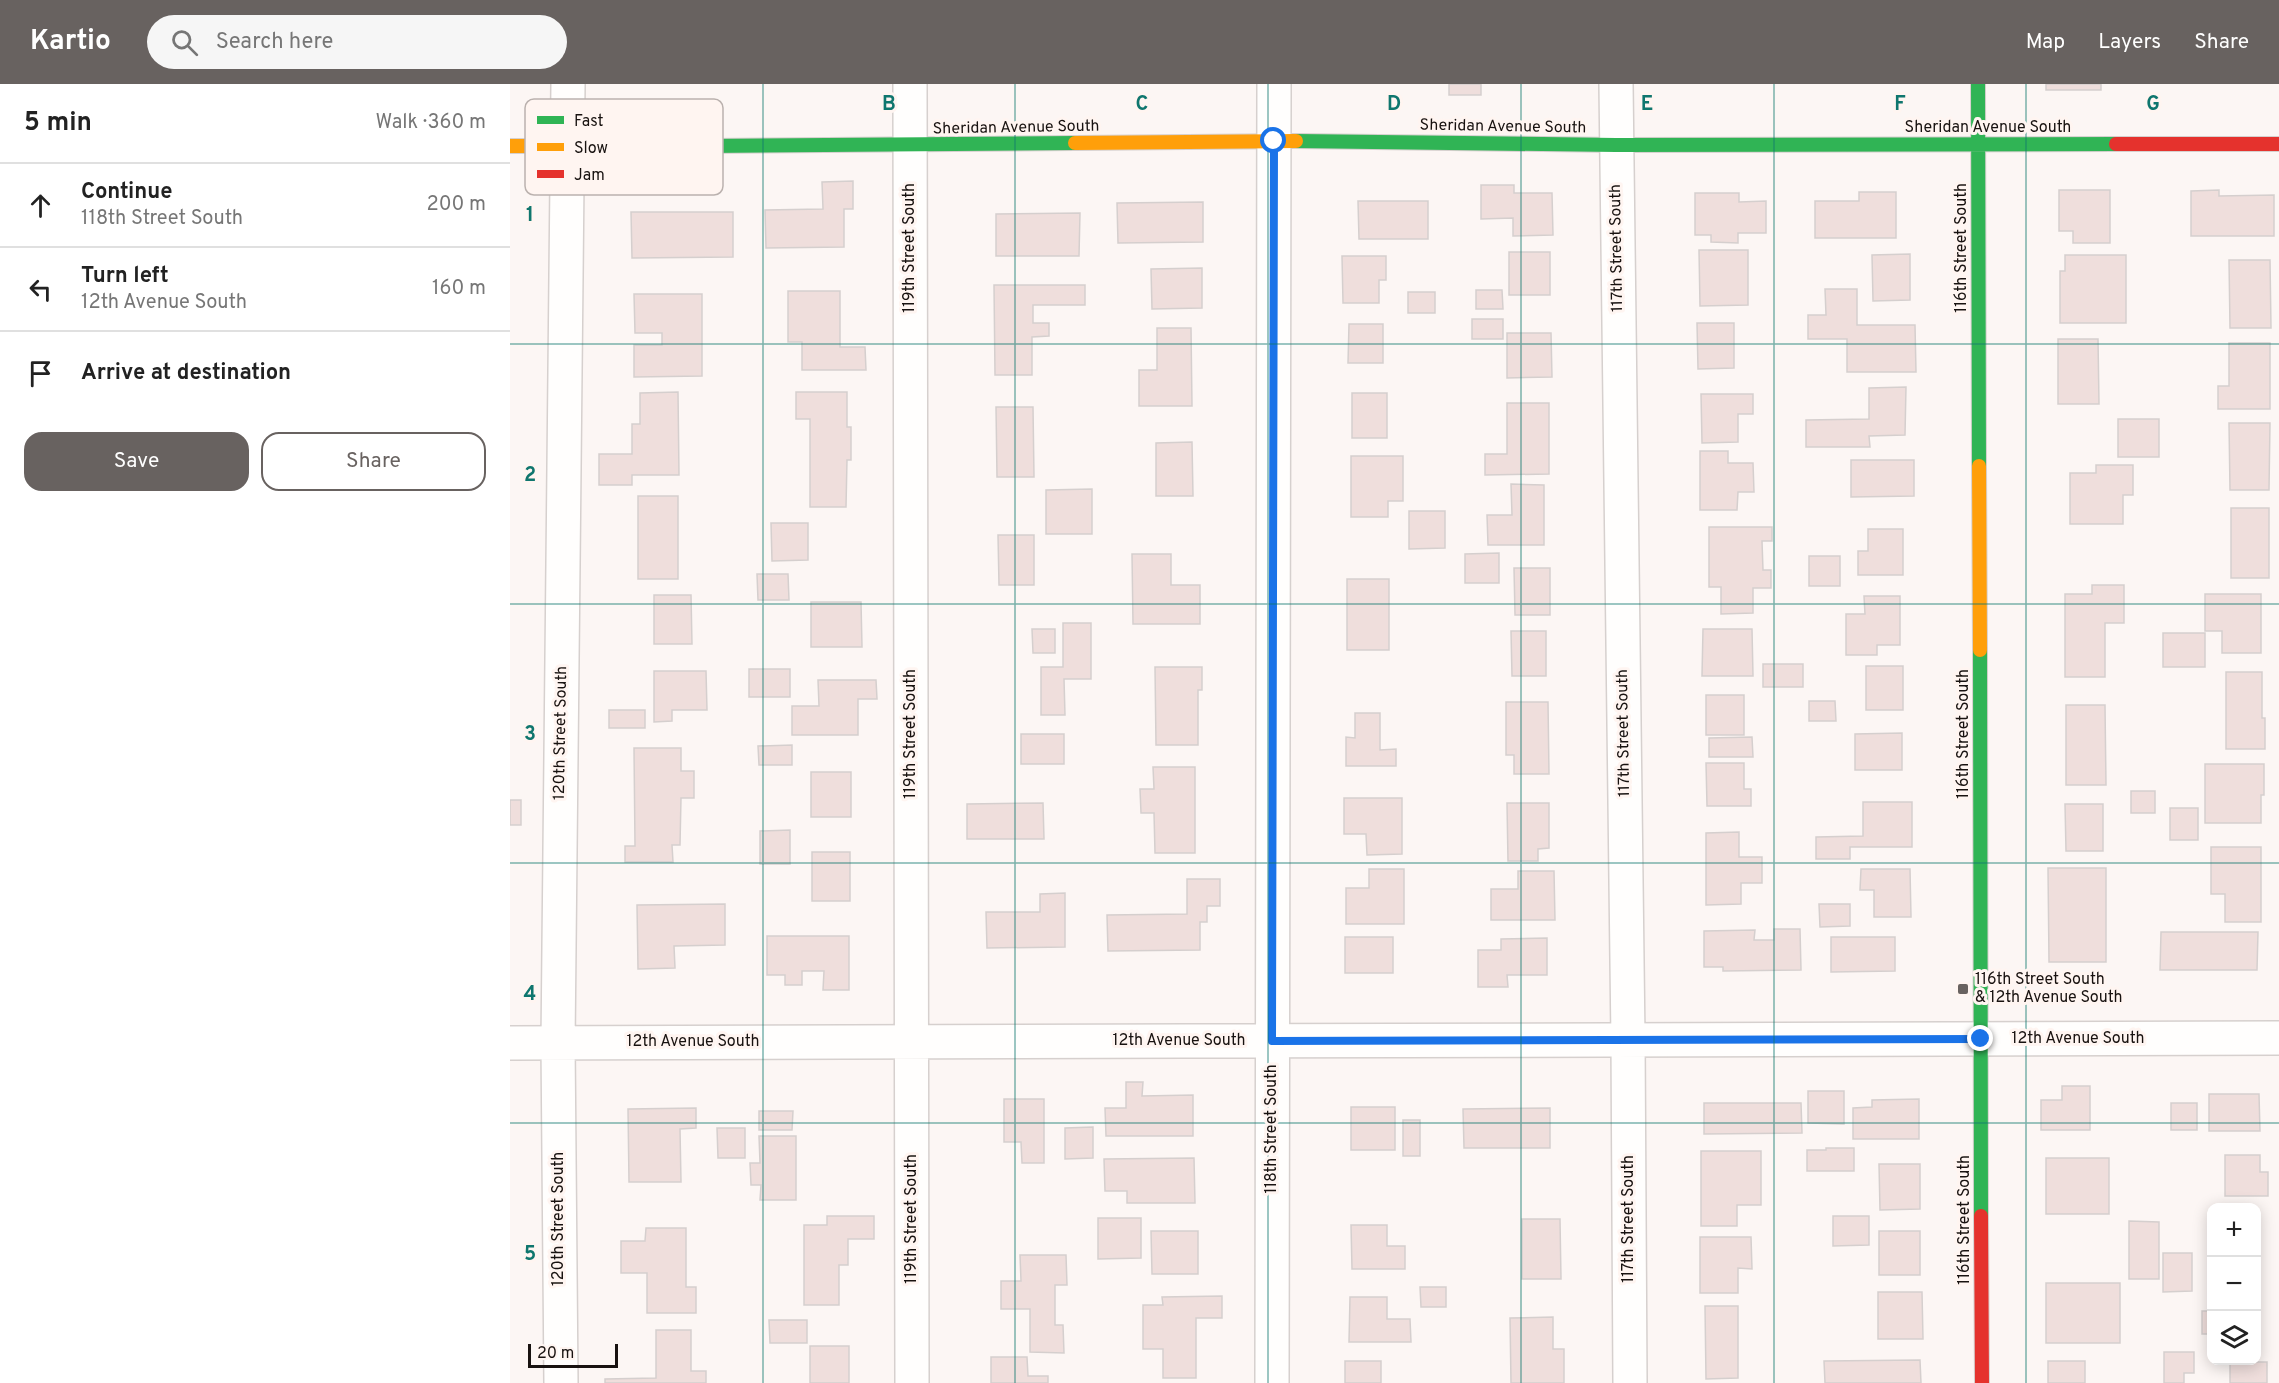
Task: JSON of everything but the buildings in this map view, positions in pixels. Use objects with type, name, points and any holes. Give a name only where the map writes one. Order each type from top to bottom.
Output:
[{"type":"street","name":"119th Street South","points":[[910,84],[912,1383]]},
{"type":"street","name":"118th Street South","points":[[1272,1383],[1274,84]]},
{"type":"street","name":"117th Street South","points":[[1616,84],[1630,1383]]},
{"type":"street","name":"116th Street South","points":[[1978,84],[1982,1383]]},
{"type":"street","name":"Sheridan Avenue South","points":[[723,146],[1274,141],[1616,145],[2279,144]]},
{"type":"street","name":"120th Street South","points":[[561,1383],[558,1043],[567,195]]},
{"type":"street","name":"12th Avenue South","points":[[510,1043],[2279,1038]]},
{"type":"traffic: fast","points":[[1978,84],[1979,466]]},
{"type":"traffic: fast","points":[[1296,141],[1616,145],[2116,144]]},
{"type":"traffic: fast","points":[[723,146],[1075,143]]},
{"type":"traffic: fast","points":[[1980,650],[1981,1216]]},
{"type":"traffic: slow","points":[[1075,143],[1296,141]]},
{"type":"traffic: slow","points":[[510,146],[525,146]]},
{"type":"traffic: slow","points":[[1979,466],[1980,650]]},
{"type":"traffic: jam","points":[[2116,144],[2279,144]]},
{"type":"traffic: jam","points":[[1981,1216],[1982,1383]]},
{"type":"place","name":"116th Street South & 12th Avenue South","points":[[1963,989]]},
{"type":"route","points":[[1274,141],[1272,1041],[1981,1039]]}]
